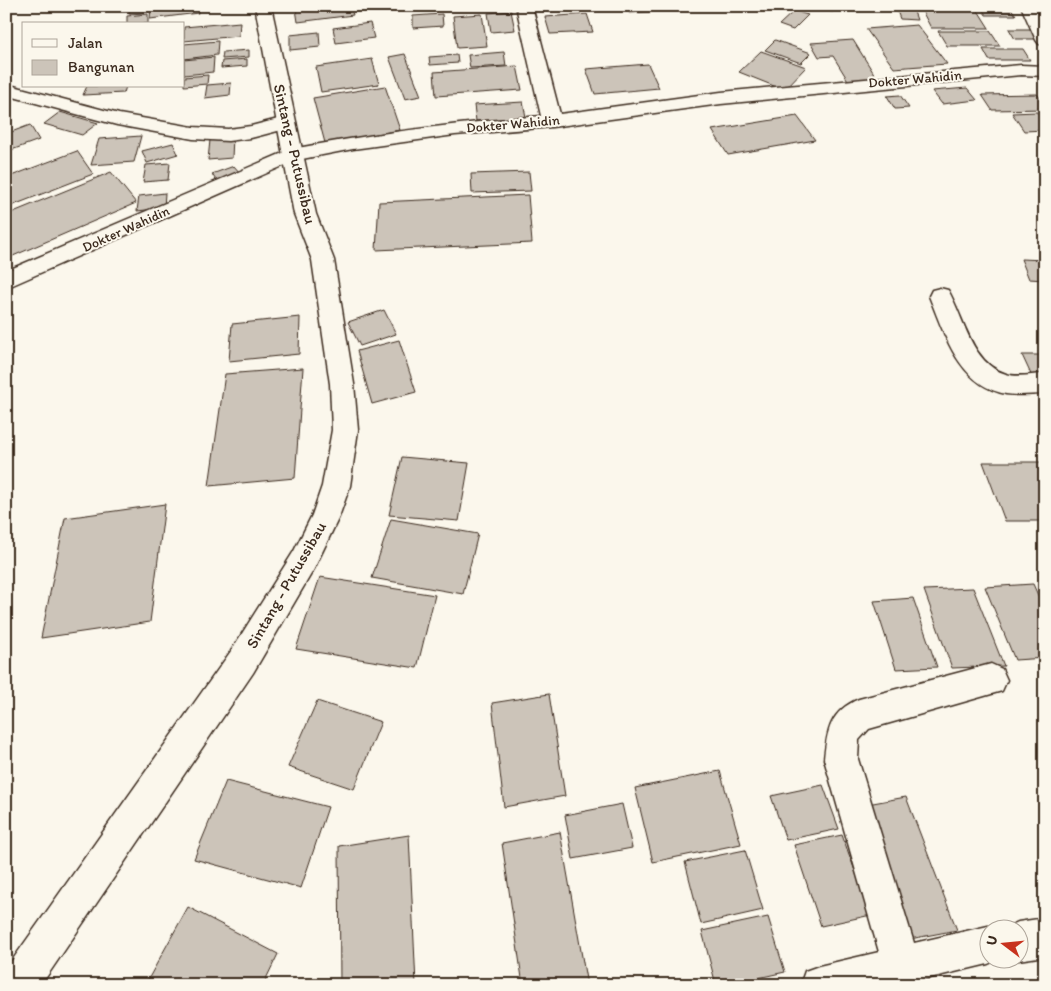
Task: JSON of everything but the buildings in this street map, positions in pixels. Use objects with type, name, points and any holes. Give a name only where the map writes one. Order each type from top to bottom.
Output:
[{"type":"main road","name":"Sintang - Putussibau","points":[[18,985],[242,662],[304,560],[325,517],[336,486],[345,430],[342,384],[323,260],[305,214],[263,6]]},
{"type":"main road","points":[[524,6],[552,121]]},
{"type":"main road","points":[[1029,6],[1045,40]]},
{"type":"main road","name":"Dokter Wahidin","points":[[6,280],[292,155],[353,143],[455,129],[552,121],[721,98],[1021,70],[1045,71]]},
{"type":"main road","points":[[6,89],[117,118],[194,133],[228,135],[251,132],[286,123]]},
{"type":"main road","points":[[940,296],[970,362],[985,375],[1003,384],[1045,384]]},
{"type":"main road","points":[[902,965],[841,759],[843,733],[859,715],[991,680]]},
{"type":"main road","points":[[1028,940],[1045,937]]},
{"type":"main road","points":[[818,985],[860,977],[902,965],[978,948]]}]
